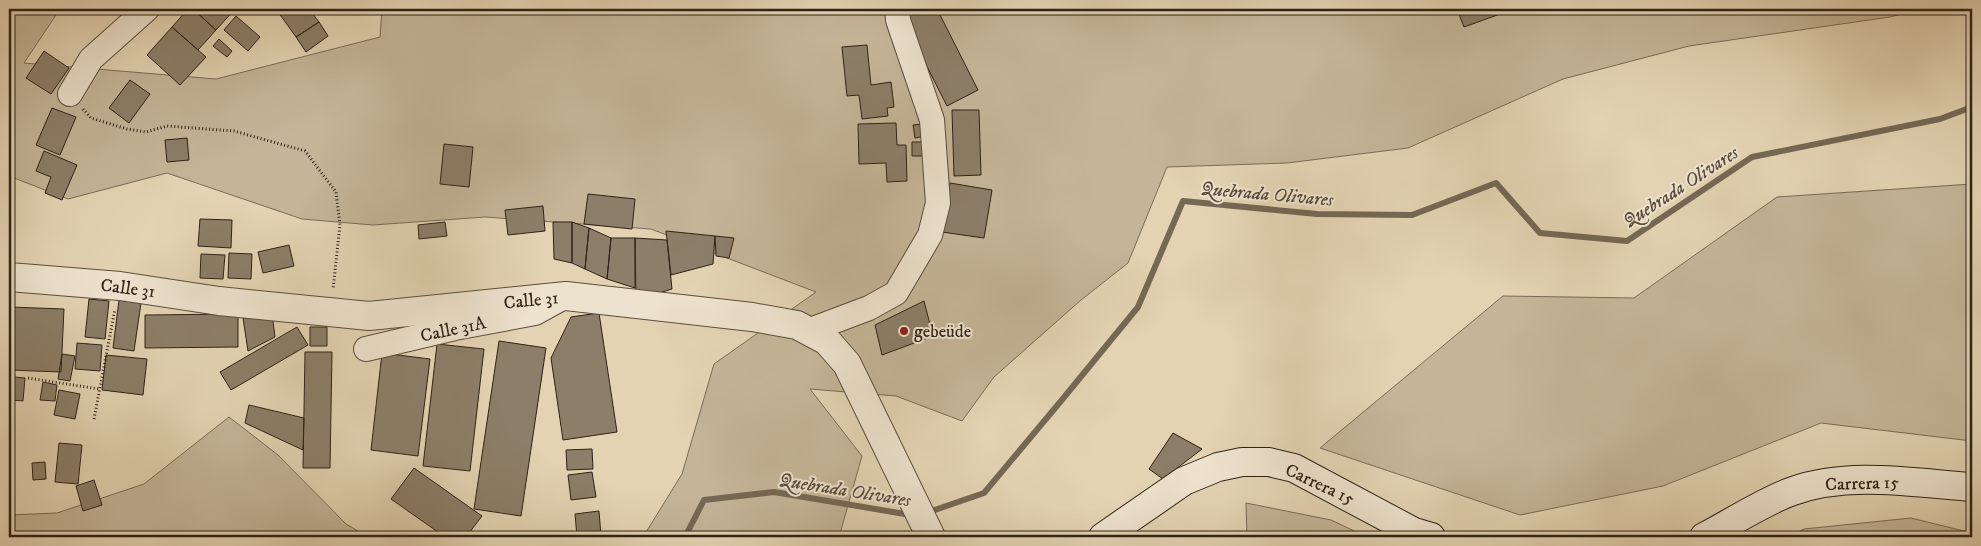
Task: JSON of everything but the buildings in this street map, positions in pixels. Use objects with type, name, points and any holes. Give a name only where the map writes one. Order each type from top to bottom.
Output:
[{"type":"street","points":[[70,94],[91,59],[147,9]]},
{"type":"street","points":[[808,331],[869,308],[896,293],[930,235],[938,203],[932,120],[898,20],[897,9]]},
{"type":"street","name":"Calle 31","points":[[9,277],[120,286],[220,301],[369,316],[566,296],[752,317],[797,325],[826,342],[847,364],[931,537]]},
{"type":"street","name":"Calle 31A","points":[[366,350],[454,328],[535,313],[566,296]]},
{"type":"street","name":"Carrera 15","points":[[1103,537],[1184,481],[1218,467],[1242,462],[1269,462],[1294,468],[1414,532],[1431,537]]},
{"type":"street","name":"Carrera 15","points":[[1704,537],[1792,491],[1828,482],[1901,481],[1972,486]]},
{"type":"path","points":[[70,94],[91,118],[127,129],[146,132],[167,126],[234,131],[305,151],[336,192],[340,225],[331,313]]},
{"type":"path","points":[[94,419],[111,328]]},
{"type":"path","points":[[28,378],[98,390]]},
{"type":"shaded area","points":[[9,9],[60,9],[24,63],[216,79],[380,37],[382,9],[1921,9],[1890,17],[1689,46],[1563,79],[1408,148],[1287,163],[1167,167],[1128,263],[1081,300],[994,377],[962,421],[896,396],[810,389],[862,456],[839,537],[643,537],[682,474],[714,364],[816,292],[651,229],[485,217],[373,225],[302,219],[167,173],[68,199],[9,176]]},
{"type":"shaded area","points":[[1972,184],[1972,441],[1821,423],[1663,486],[1520,515],[1320,448],[1503,296],[1634,298],[1777,197]]},
{"type":"shaded area","points":[[229,417],[278,455],[346,524],[368,537],[9,537],[9,515],[57,513],[144,484]]},
{"type":"shaded area","points":[[1246,503],[1331,520],[1367,537],[1247,537]]},
{"type":"shaded area","points":[[1911,518],[1972,533],[1972,537],[1788,537],[1804,529]]},
{"type":"waterway","name":"Quebrada Olivares","points":[[926,513],[984,493],[1061,401],[1138,307],[1183,201],[1317,214],[1412,215],[1496,183],[1540,233],[1627,241],[1752,157],[1940,119],[1972,107]]},
{"type":"waterway","name":"Quebrada Olivares","points":[[685,537],[704,500],[774,492],[911,515]]},
{"type":"place","name":"gebeüde","points":[[904,331]]}]
